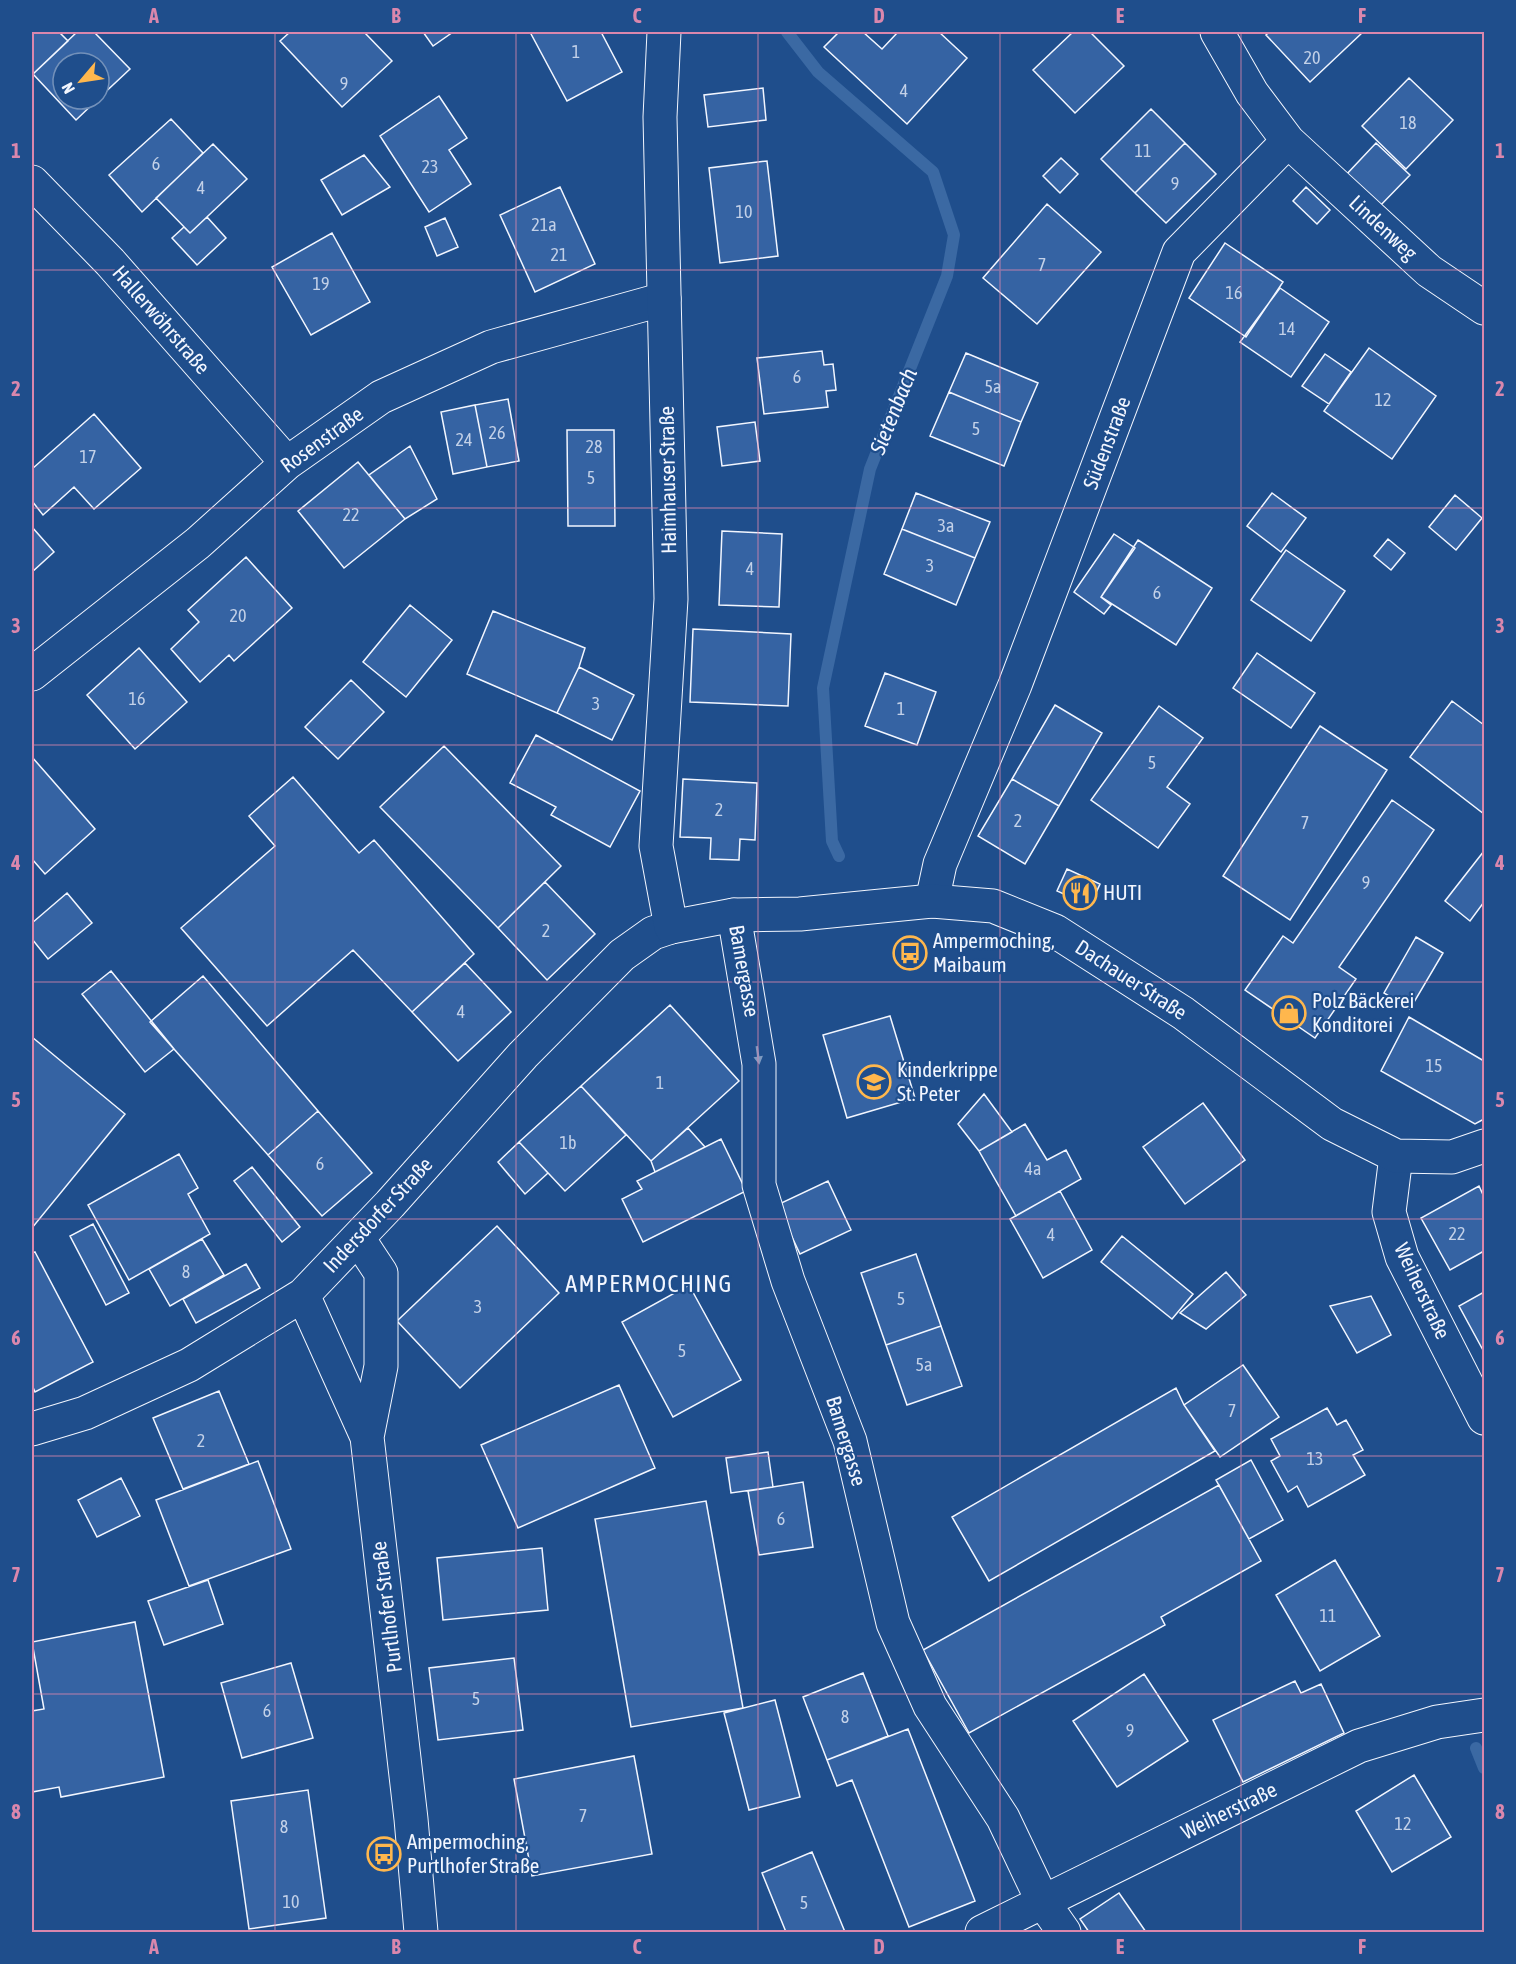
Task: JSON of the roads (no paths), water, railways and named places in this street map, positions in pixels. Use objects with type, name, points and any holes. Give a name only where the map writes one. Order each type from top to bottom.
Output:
[{"type":"street","name":"Haimhauser Straße","points":[[664,32],[660,117],[671,599],[656,846],[671,927]]},
{"type":"street","points":[[1217,32],[1252,93],[1288,141]]},
{"type":"street","name":"Lindenweg","points":[[1288,141],[1429,271],[1485,308]]},
{"type":"street","name":"Südenstraße","points":[[932,901],[940,864],[1015,685],[1179,252],[1288,141]]},
{"type":"street","name":"Hallerwöhrstraße","points":[[32,182],[110,262],[287,463]]},
{"type":"street","name":"Rosenstraße","points":[[32,674],[198,543],[287,463],[381,397],[491,347],[664,299]]},
{"type":"street","name":"Dachauer Straße","points":[[671,927],[734,915],[800,914],[932,901],[993,906],[1055,932],[1184,1013],[1332,1124],[1396,1156],[1452,1157],[1485,1146]]},
{"type":"street","name":"Bamergasse","points":[[734,915],[759,1064],[759,1185],[788,1281],[850,1441],[893,1623],[930,1706],[1003,1818],[1043,1902],[1064,1932]]},
{"type":"street","name":"Indersdorfer Straße","points":[[32,1429],[85,1413],[189,1365],[303,1295],[358,1238],[523,1054],[622,955],[653,933],[671,927]]},
{"type":"street","name":"Weiherstraße","points":[[1396,1156],[1389,1212],[1402,1257],[1485,1418]]},
{"type":"street","points":[[358,1238],[381,1273],[381,1366],[367,1437]]},
{"type":"street","name":"Purtlhofer Straße","points":[[303,1295],[367,1437],[409,1796],[421,1932]]},
{"type":"street","name":"Weiherstraße","points":[[982,1932],[1359,1746],[1437,1722],[1485,1715]]},
{"type":"waterway","name":"Sietenbach","points":[[787,32],[818,72],[933,172],[954,235],[947,276],[870,469],[823,688],[832,841],[839,856]]},
{"type":"waterway","name":"Sietenbach","points":[[1476,1748],[1484,1768]]},
{"type":"place","name":"HUTI","points":[[1080,893]]},
{"type":"place","name":"Ampermoching, Maibaum","points":[[910,953]]},
{"type":"place","name":"Polz Bäckerei Konditorei","points":[[1289,1013]]},
{"type":"place","name":"Kinderkrippe St. Peter","points":[[874,1082]]},
{"type":"place","name":"Ampermoching, Purtlhofer Straße","points":[[384,1854]]},
{"type":"district","name":"AMPERMOCHING","points":[[649,1284]]}]
